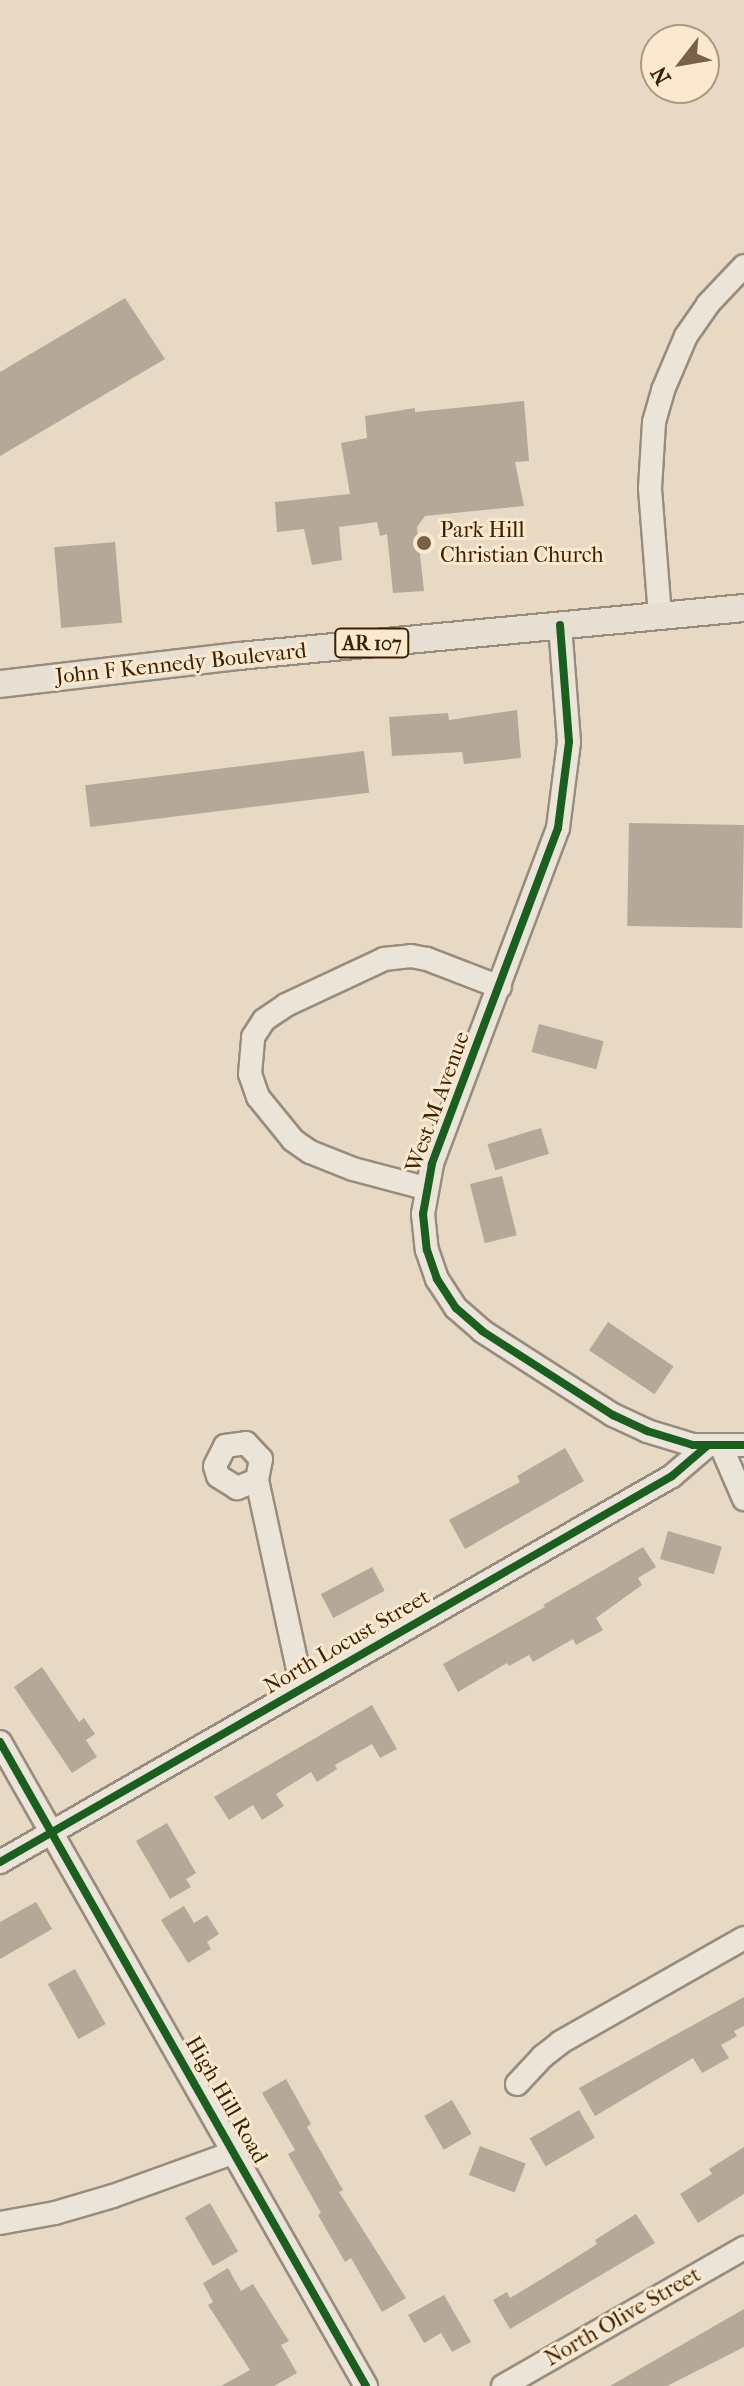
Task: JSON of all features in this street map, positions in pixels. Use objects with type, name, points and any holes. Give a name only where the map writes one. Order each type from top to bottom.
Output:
[{"type":"main road","name":"John F Kennedy Boulevard","points":[[0,684],[239,656],[744,608]]},
{"type":"street","points":[[660,616],[650,488],[654,422],[663,390],[686,336],[708,304],[744,266]]},
{"type":"street","name":"West M Avenue","points":[[560,625],[569,742],[565,794],[548,864],[425,1188],[423,1214],[432,1264],[456,1308],[473,1323],[613,1415],[678,1441],[714,1446]]},
{"type":"street","points":[[425,1188],[353,1169],[310,1152],[293,1140],[258,1097],[250,1074],[253,1037],[264,1020],[286,1005],[384,959],[411,956],[427,959],[500,987]]},
{"type":"street","points":[[744,1445],[714,1446],[744,1499]]},
{"type":"street","name":"North Locust Street","points":[[0,1862],[672,1476],[714,1446]]},
{"type":"street","points":[[257,1480],[297,1665],[307,1686]]},
{"type":"street","name":"High Hill Road","points":[[0,1742],[366,2386]]},
{"type":"street","points":[[517,2084],[561,2042],[744,1938]]},
{"type":"street","points":[[0,2223],[70,2209],[235,2152]]},
{"type":"street","name":"North Olive Street","points":[[503,2386],[744,2248]]},
{"type":"building","points":[[125,298],[165,359],[0,456],[0,372]]},
{"type":"building","points":[[524,401],[529,461],[515,462],[524,506],[425,516],[417,527],[424,591],[393,593],[387,534],[380,536],[377,522],[339,527],[342,560],[312,565],[304,529],[277,532],[275,502],[350,494],[341,443],[367,438],[365,416],[415,408],[415,412]]},
{"type":"building","points":[[115,542],[122,623],[61,628],[54,547]]},
{"type":"building","points":[[517,710],[521,758],[464,764],[462,752],[392,756],[389,717],[448,713],[449,720]]},
{"type":"building","points":[[364,751],[369,793],[90,827],[85,785]]},
{"type":"building","points":[[629,823],[744,825],[742,928],[627,926]]},
{"type":"building","points":[[539,1024],[604,1041],[596,1069],[531,1052]]},
{"type":"building","points":[[541,1128],[549,1154],[495,1170],[487,1144]]},
{"type":"building","points":[[502,1176],[517,1235],[485,1243],[470,1184]]},
{"type":"building","points":[[608,1322],[673,1366],[654,1394],[589,1350]]},
{"type":"building","points":[[565,1448],[584,1481],[465,1549],[449,1520],[520,1482],[517,1476]]},
{"type":"building","points":[[668,1531],[722,1546],[714,1574],[660,1559]]},
{"type":"building","points":[[643,1547],[656,1567],[638,1578],[642,1585],[596,1618],[603,1630],[576,1645],[573,1639],[533,1662],[529,1655],[509,1666],[507,1663],[458,1692],[443,1664]]},
{"type":"building","points":[[372,1567],[385,1591],[333,1618],[321,1594]]},
{"type":"building","points":[[42,1667],[79,1722],[84,1718],[95,1734],[86,1740],[97,1757],[72,1773],[14,1687]]},
{"type":"building","points":[[372,1705],[397,1749],[380,1758],[372,1744],[335,1765],[337,1769],[317,1782],[311,1772],[276,1794],[284,1806],[262,1820],[253,1805],[229,1820],[214,1797]]},
{"type":"building","points":[[167,1823],[196,1873],[186,1879],[191,1887],[170,1899],[136,1841]]},
{"type":"building","points":[[36,1902],[52,1929],[0,1959],[0,1922]]},
{"type":"building","points":[[184,1906],[194,1923],[207,1915],[219,1934],[207,1942],[211,1949],[188,1963],[161,1920]]},
{"type":"building","points":[[75,1969],[106,2024],[78,2039],[48,1984]]},
{"type":"building","points":[[744,1997],[744,2026],[734,2031],[737,2036],[721,2045],[729,2058],[702,2073],[693,2058],[595,2116],[579,2088]]},
{"type":"building","points":[[286,2079],[311,2124],[307,2127],[343,2190],[339,2192],[406,2298],[382,2312],[351,2258],[345,2262],[318,2215],[321,2213],[288,2154],[295,2150],[262,2093]]},
{"type":"building","points":[[452,2100],[472,2134],[444,2150],[424,2116]]},
{"type":"building","points":[[579,2110],[595,2138],[546,2166],[530,2138]]},
{"type":"building","points":[[480,2146],[526,2164],[515,2193],[469,2175]]},
{"type":"building","points":[[744,2147],[744,2194],[698,2223],[680,2194],[712,2174],[709,2169]]},
{"type":"building","points":[[210,2203],[238,2251],[213,2266],[185,2218]]},
{"type":"building","points":[[636,2214],[655,2243],[510,2329],[493,2300],[507,2292],[510,2298],[545,2277],[597,2244],[595,2240]]},
{"type":"building","points":[[228,2268],[241,2291],[253,2284],[289,2341],[281,2345],[297,2373],[274,2386],[221,2386],[250,2370],[208,2305],[213,2302],[203,2283]]},
{"type":"building","points":[[444,2295],[471,2342],[452,2352],[441,2333],[424,2343],[408,2315]]},
{"type":"building","points":[[744,2309],[744,2347],[667,2386],[610,2386]]},
{"type":"cycle path","points":[[560,625],[569,742],[558,828],[432,1164],[423,1214],[427,1250],[437,1279],[456,1308],[482,1331],[613,1415],[647,1431],[693,1445],[744,1445]]},
{"type":"cycle path","points":[[0,1862],[672,1476],[707,1446]]},
{"type":"cycle path","points":[[0,1742],[366,2386]]},
{"type":"place","name":"Park Hill Christian Church","points":[[424,543]]}]
